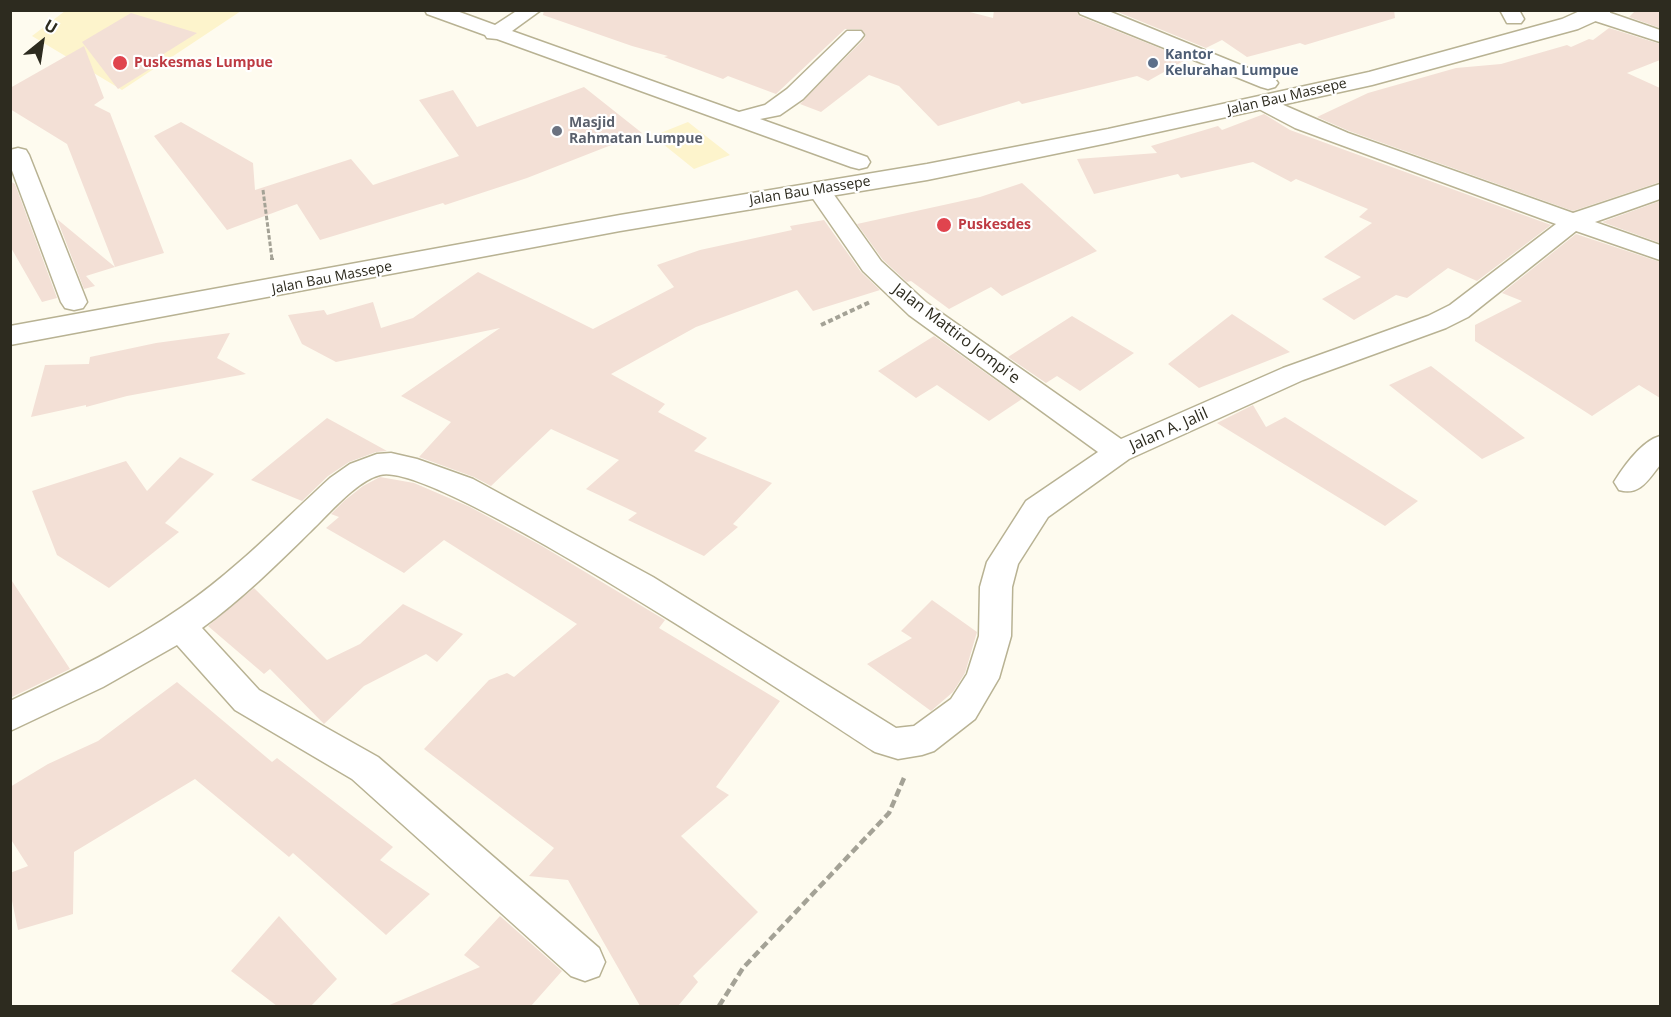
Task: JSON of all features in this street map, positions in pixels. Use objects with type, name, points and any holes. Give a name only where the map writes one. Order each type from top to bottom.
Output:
[{"type":"highway","name":"Jalan Bau Massepe","points":[[10,336],[581,230],[974,163],[1267,93],[1422,48],[1511,15],[1541,10]]},
{"type":"highway","name":"Jalan Bau Massepe","points":[[10,315],[273,266],[1433,62],[1570,24],[1597,12]]},
{"type":"street","points":[[434,10],[494,34],[739,118],[858,162]]},
{"type":"street","points":[[494,34],[532,10]]},
{"type":"street","points":[[1087,10],[1150,34],[1267,93],[1303,123],[1660,253]]},
{"type":"street","points":[[1597,12],[1660,36]]},
{"type":"street","points":[[739,118],[772,110],[795,94],[854,35]]},
{"type":"street","points":[[18,155],[74,303]]},
{"type":"street","name":"Jalan Mattiro Jompi'e","points":[[819,190],[872,266],[895,290],[918,309],[1119,452]]},
{"type":"street","name":"Jalan A. Jalil","points":[[887,741],[897,744],[922,740],[963,709],[982,678],[995,636],[996,587],[1003,562],[1037,509],[1119,452],[1293,374],[1437,322],[1459,311],[1574,221],[1660,192]]},
{"type":"street","points":[[1629,482],[1660,446]]},
{"type":"street","points":[[10,717],[101,672],[179,625],[218,597],[340,486],[360,471],[377,464],[391,462],[463,488],[642,586],[887,741]]},
{"type":"street","points":[[179,625],[247,700],[365,768],[585,962]]},
{"type":"path","points":[[263,189],[273,266]]},
{"type":"path","points":[[821,325],[895,290]]},
{"type":"path","points":[[719,1006],[743,968],[889,813],[904,778],[887,741]]},
{"type":"shaded area","name":"Puskesmas Lumpue","points":[[65,11],[241,11],[122,90],[32,36]]},
{"type":"shaded area","points":[[688,122],[730,155],[694,169],[653,136]]},
{"type":"building","points":[[544,10],[962,10],[993,18],[994,10],[1076,10],[1079,16],[1187,59],[1148,81],[1137,76],[1022,104],[1019,101],[938,126],[899,86],[869,75],[821,112],[800,104],[863,40],[866,35],[861,29],[845,29],[776,94],[728,76],[723,79],[664,57],[668,56],[543,15]]},
{"type":"building","points":[[1113,10],[1394,10],[1395,18],[1305,45],[1300,43],[1247,57],[1222,40],[1206,48]]},
{"type":"building","points":[[1636,10],[1660,10],[1660,28],[1629,17]]},
{"type":"building","points":[[131,13],[197,33],[154,60],[161,62],[118,89],[82,42]]},
{"type":"building","points":[[1609,28],[1660,44],[1660,60],[1627,73],[1660,88],[1660,182],[1573,211],[1349,131],[1317,117],[1368,93],[1456,68],[1501,64],[1567,45],[1571,47],[1589,39],[1593,40]]},
{"type":"building","points":[[84,46],[104,98],[94,105],[110,113],[164,253],[115,267],[67,144],[10,109],[10,88]]},
{"type":"building","points":[[584,87],[642,133],[527,178],[445,205],[443,203],[320,240],[297,204],[227,230],[154,136],[181,122],[253,163],[255,190],[351,159],[373,185],[459,156],[419,100],[453,90],[477,127]]},
{"type":"building","points":[[1264,114],[1290,130],[1551,225],[1477,281],[1448,268],[1407,298],[1396,295],[1354,320],[1322,299],[1361,277],[1324,257],[1372,223],[1359,217],[1368,209],[1296,179],[1291,182],[1253,162],[1181,178],[1178,174],[1094,194],[1077,159],[1157,153],[1151,146],[1218,126],[1222,130]]},
{"type":"building","points":[[10,181],[15,184],[57,298],[42,302],[10,246]]},
{"type":"building","points":[[1022,183],[1097,251],[1002,296],[991,287],[949,309],[911,281],[907,282],[883,260],[857,224],[980,197]]},
{"type":"building","points":[[1660,201],[1660,243],[1602,222]]},
{"type":"building","points":[[57,219],[115,267],[86,276],[95,286],[84,289]]},
{"type":"building","points":[[824,220],[861,272],[880,290],[813,311],[797,290],[696,327],[611,374],[665,404],[658,412],[707,438],[694,451],[772,483],[733,524],[738,527],[704,556],[628,520],[637,513],[586,489],[619,460],[551,429],[491,486],[474,477],[419,457],[451,422],[401,396],[500,328],[336,362],[302,344],[288,315],[324,310],[327,315],[373,302],[381,328],[413,318],[478,272],[593,329],[674,287],[657,265],[700,250],[792,230],[790,226]]},
{"type":"building","points":[[1576,234],[1660,262],[1660,398],[1639,385],[1592,416],[1475,341],[1475,325],[1522,301],[1502,293]]},
{"type":"building","points":[[1232,314],[1290,352],[1199,388],[1168,364]]},
{"type":"building","points":[[1072,316],[1134,353],[1080,391],[1057,376],[1046,383],[1008,357]]},
{"type":"building","points":[[230,333],[217,358],[246,374],[31,417],[45,365],[89,364],[90,357],[156,343]]},
{"type":"building","points":[[934,336],[1022,399],[989,421],[937,385],[916,398],[878,371]]},
{"type":"building","points":[[1431,366],[1525,438],[1482,459],[1389,385]]},
{"type":"building","points":[[1253,405],[1266,427],[1285,417],[1418,501],[1385,526],[1217,423]]},
{"type":"building","points":[[327,418],[387,451],[376,452],[349,462],[328,476],[302,501],[251,480]]},
{"type":"building","points":[[180,457],[214,474],[165,523],[179,532],[109,588],[57,555],[32,491],[126,461],[147,491]]},
{"type":"building","points":[[380,477],[414,483],[470,507],[542,546],[665,620],[659,628],[780,701],[716,787],[729,795],[681,836],[758,912],[693,976],[698,982],[678,1006],[640,1006],[568,880],[529,876],[554,848],[424,749],[489,680],[507,673],[514,677],[577,624],[444,540],[404,573],[326,528],[339,517],[331,514],[344,501],[363,486]]},
{"type":"building","points":[[10,578],[70,669],[10,698]]},
{"type":"building","points":[[254,588],[327,660],[360,644],[403,604],[463,634],[437,662],[426,654],[364,686],[324,724],[270,669],[264,674],[208,626]]},
{"type":"building","points":[[932,600],[977,632],[965,673],[953,692],[931,711],[867,664],[912,638],[901,631]]},
{"type":"building","points":[[177,682],[272,762],[277,758],[393,847],[380,860],[430,894],[386,935],[293,853],[289,857],[195,779],[74,852],[73,914],[18,930],[10,891],[10,873],[28,866],[10,838],[10,787],[48,764],[98,741]]},
{"type":"building","points":[[279,916],[337,979],[311,1006],[277,1006],[231,971]]},
{"type":"building","points":[[500,916],[562,971],[531,1006],[387,1006],[480,967],[464,955]]},
{"type":"place","name":"Puskesmas Lumpue","points":[[120,63]]},
{"type":"place","name":"Kantor Kelurahan Lumpue","points":[[1153,63]]},
{"type":"place","name":"Masjid Rahmatan Lumpue","points":[[557,131]]},
{"type":"place","name":"Puskesdes","points":[[944,225]]}]
